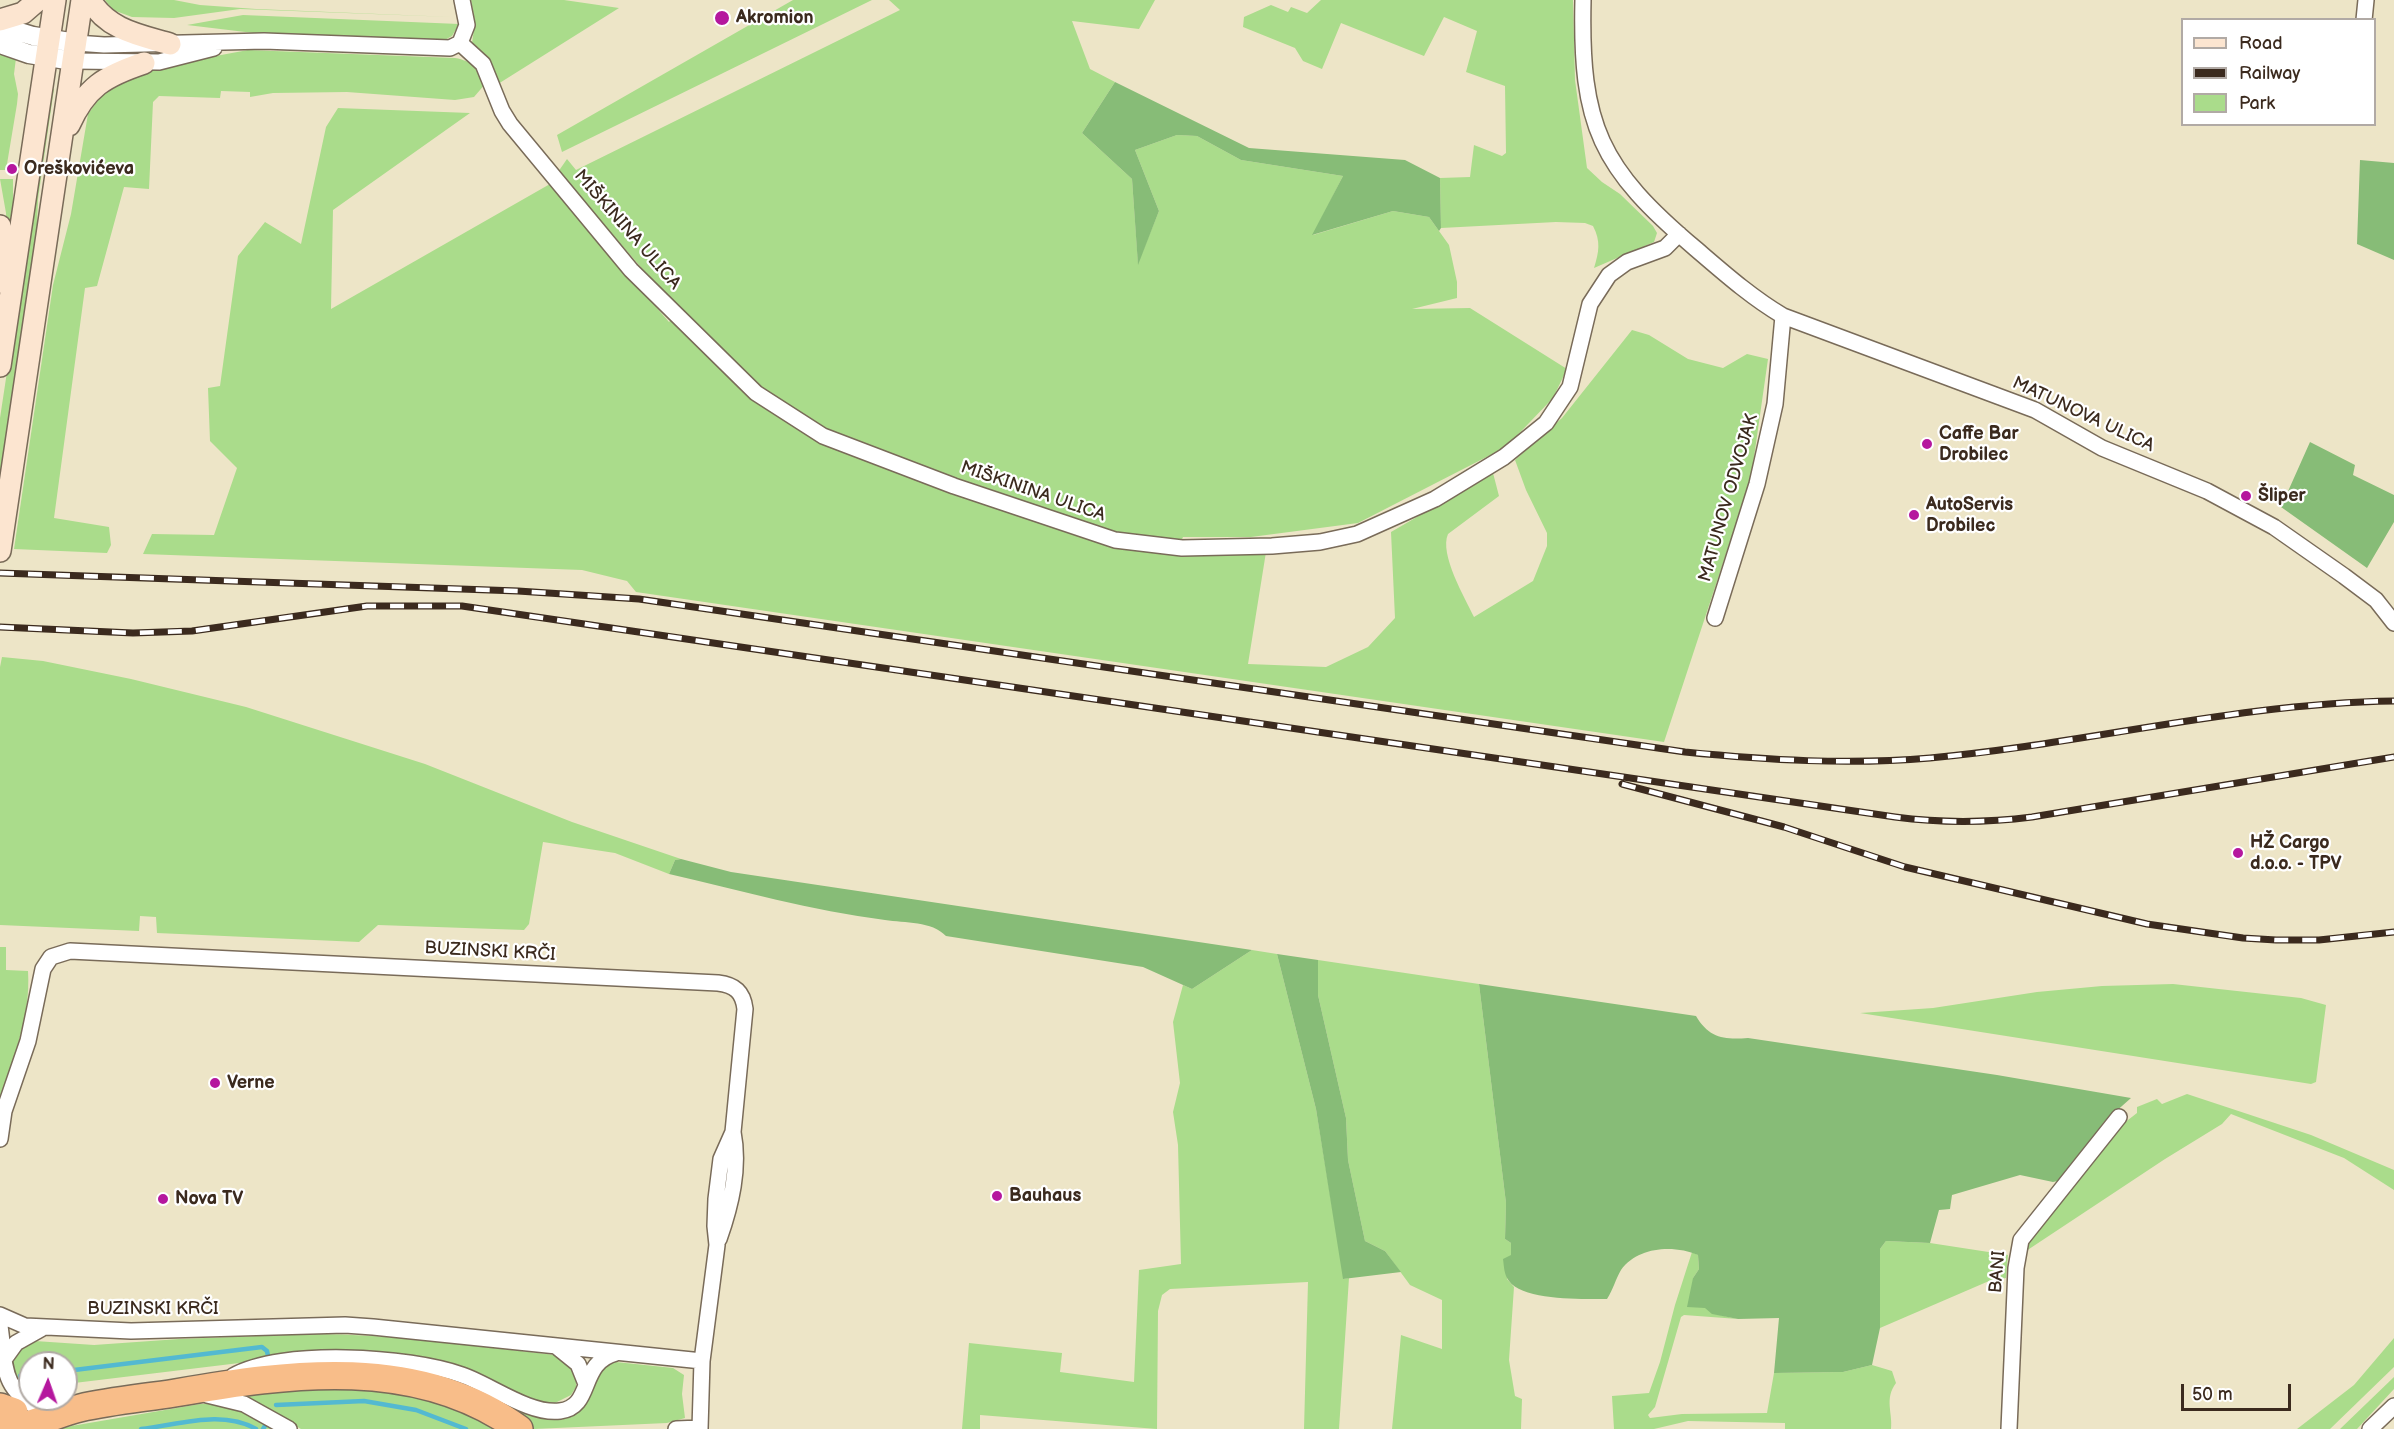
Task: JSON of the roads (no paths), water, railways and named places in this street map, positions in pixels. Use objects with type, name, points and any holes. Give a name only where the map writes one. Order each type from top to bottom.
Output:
[{"type":"highway","points":[[13,1414],[80,1408],[219,1385],[325,1375],[380,1376],[434,1388],[484,1408],[519,1429]]},
{"type":"highway","points":[[13,1414],[80,1408]]},
{"type":"main road","points":[[0,20],[23,13],[38,0]]},
{"type":"main road","points":[[0,366],[55,0]]},
{"type":"main road","points":[[1,544],[82,0]]},
{"type":"main road","points":[[90,0],[102,17],[112,24],[170,44]]},
{"type":"main road","points":[[61,142],[76,110],[91,89],[116,73],[144,63]]},
{"type":"main road","points":[[0,226],[0,282]]},
{"type":"street","points":[[74,52],[104,45],[234,42],[299,42],[450,48],[460,43],[467,26],[462,0]]},
{"type":"street","name":"MATUNOVA ULICA","points":[[1583,0],[1585,79],[1591,114],[1599,137],[1625,181],[1656,214],[1748,293],[1783,316],[2035,410],[2102,448],[2207,491],[2274,527],[2336,570],[2376,600],[2394,623]]},
{"type":"street","points":[[2364,18],[2366,0]]},
{"type":"street","points":[[0,26],[20,33],[47,48]]},
{"type":"street","points":[[0,44],[47,48],[144,63],[191,55],[234,42]]},
{"type":"street","name":"MIŠKININA ULICA","points":[[460,43],[483,64],[510,124],[631,270],[756,393],[823,436],[954,486],[1115,540],[1182,548],[1272,546],[1320,542],[1357,534],[1435,499],[1512,452],[1546,423],[1570,387],[1590,304],[1597,291],[1609,275],[1621,265],[1665,248],[1679,234]]},
{"type":"street","name":"MATUNOV ODVOJAK","points":[[1715,618],[1757,484],[1775,404],[1783,316]]},
{"type":"street","name":"BUZINSKI KRČI","points":[[0,1139],[4,1111],[28,1041],[43,969],[51,957],[70,951],[733,986],[741,994],[745,1009],[733,1132],[724,1149],[717,1187],[715,1226],[717,1245],[702,1361],[700,1429],[676,1429]]},
{"type":"street","name":"BANI","points":[[2009,1429],[2016,1268],[2021,1240],[2119,1117]]},
{"type":"street","name":"BUZINSKI KRČI","points":[[0,1316],[25,1326],[44,1327],[166,1330],[345,1325],[702,1361]]},
{"type":"street","points":[[0,1326],[4,1375],[12,1388],[29,1404],[13,1414]]},
{"type":"street","points":[[3,1361],[16,1344],[44,1327]]},
{"type":"street","points":[[557,1347],[578,1364],[584,1374],[586,1384]]},
{"type":"street","points":[[219,1385],[242,1371],[261,1364],[316,1359],[390,1360],[461,1374],[531,1407],[558,1412],[569,1410],[575,1405],[584,1392],[596,1364],[608,1355],[616,1353]]},
{"type":"street","points":[[174,1393],[232,1399],[289,1429]]},
{"type":"street","points":[[2370,1429],[2394,1406]]},
{"type":"waterway","points":[[78,1370],[262,1347],[267,1351],[268,1356]]},
{"type":"waterway","points":[[276,1405],[364,1401],[416,1410],[466,1429]]},
{"type":"waterway","points":[[141,1429],[214,1419],[243,1423],[256,1429]]},
{"type":"railway","points":[[0,573],[518,591],[639,599],[1685,752],[1777,759],[1869,761],[1930,758],[1988,752],[2220,716],[2336,703],[2394,701]]},
{"type":"railway","points":[[0,627],[133,633],[192,631],[367,606],[462,606],[1895,817],[1963,822],[2032,817],[2394,757]]},
{"type":"railway","points":[[1622,784],[1784,827],[1905,867],[2147,924],[2243,938],[2276,940],[2319,940],[2394,932]]},
{"type":"place","name":"Akromion","points":[[722,18]]},
{"type":"place","name":"Oreškovićeva","points":[[12,169]]},
{"type":"place","name":"Caffe Bar Drobilec","points":[[1927,444]]},
{"type":"place","name":"Šliper","points":[[2246,496]]},
{"type":"place","name":"AutoServis Drobilec","points":[[1914,515]]},
{"type":"place","name":"HŽ Cargo d.o.o. - TPV","points":[[2238,853]]},
{"type":"place","name":"Verne","points":[[215,1083]]},
{"type":"place","name":"Bauhaus","points":[[997,1196]]},
{"type":"place","name":"Nova TV","points":[[163,1199]]}]
